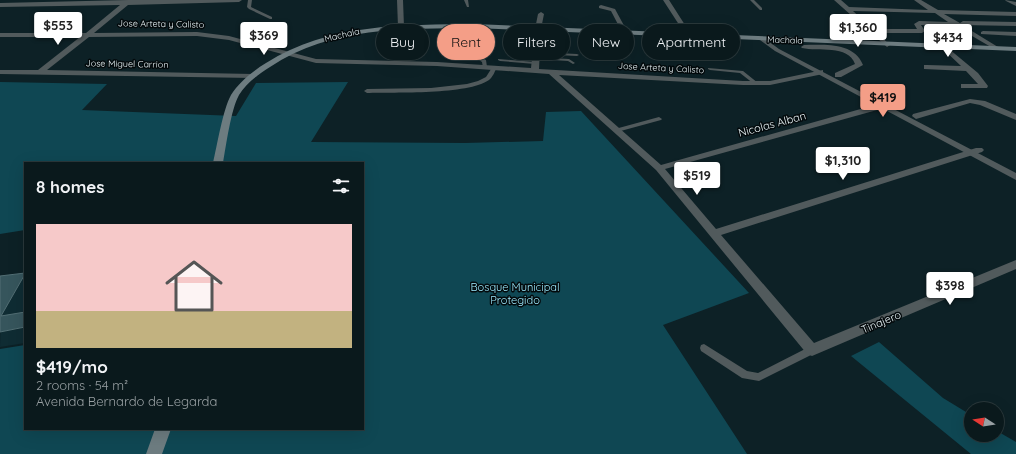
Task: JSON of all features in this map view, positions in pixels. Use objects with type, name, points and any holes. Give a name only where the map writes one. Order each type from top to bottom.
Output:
[{"type":"main road","name":"Machala","points":[[429,27],[503,27]]},
{"type":"main road","name":"Machala","points":[[218,162],[234,95],[253,76],[276,59],[307,44],[358,31],[376,29]]},
{"type":"main road","name":"Machala","points":[[740,39],[1016,49]]},
{"type":"main road","points":[[154,454],[163,430]]},
{"type":"street","points":[[0,5],[239,0]]},
{"type":"street","points":[[400,0],[401,24]]},
{"type":"street","points":[[666,0],[681,24]]},
{"type":"street","points":[[836,0],[887,45]]},
{"type":"street","points":[[917,0],[936,12],[960,23],[996,48]]},
{"type":"street","points":[[1008,0],[1016,4]]},
{"type":"street","points":[[39,72],[128,2]]},
{"type":"street","points":[[601,7],[613,10],[620,24]]},
{"type":"street","points":[[847,10],[1016,14]]},
{"type":"street","points":[[539,24],[541,14]]},
{"type":"street","points":[[988,23],[1004,34]]},
{"type":"street","points":[[879,31],[922,31],[917,24],[1016,24]]},
{"type":"street","points":[[982,33],[1016,34]]},
{"type":"street","name":"Jose Arteta y Calisto","points":[[0,35],[197,34],[229,38],[316,61],[327,62],[437,64],[756,84],[770,83],[820,72]]},
{"type":"street","points":[[762,40],[777,50],[882,106],[1016,169]]},
{"type":"street","points":[[777,40],[786,48],[916,116],[1016,177]]},
{"type":"street","points":[[943,46],[984,86],[964,86]]},
{"type":"street","points":[[804,47],[836,48],[844,50],[858,60],[859,65],[838,75]]},
{"type":"street","points":[[534,71],[536,60]]},
{"type":"street","points":[[927,67],[968,69]]},
{"type":"street","name":"Jose Miguel Carrion","points":[[0,72],[253,76]]},
{"type":"street","points":[[551,72],[659,168],[812,350]]},
{"type":"street","points":[[916,116],[970,101],[976,101],[1016,117]]},
{"type":"street","name":"Nicolas Alban","points":[[659,168],[892,103]]},
{"type":"street","points":[[714,232],[975,151]]},
{"type":"street","name":"Tinajero","points":[[812,350],[1016,264]]},
{"type":"lane","points":[[250,0],[250,8],[271,18]]},
{"type":"lane","points":[[466,0],[468,6]]},
{"type":"lane","points":[[752,0],[761,9]]},
{"type":"lane","points":[[570,56],[577,55]]},
{"type":"lane","points":[[482,60],[484,61],[485,67]]},
{"type":"lane","points":[[569,60],[573,63]]},
{"type":"lane","points":[[367,91],[453,88],[488,79],[495,67]]},
{"type":"lane","points":[[710,69],[741,72],[756,84]]},
{"type":"lane","points":[[617,130],[659,119]]},
{"type":"lane","points":[[704,348],[745,376],[759,377],[812,350]]},
{"type":"green space","name":"Bosque Municipal Protegido","points":[[0,82],[107,84],[82,110],[236,116],[256,83],[348,82],[311,142],[465,143],[543,141],[546,112],[581,111],[749,293],[663,325],[747,454],[0,454],[0,349],[24,345],[24,430],[364,430],[364,162],[24,162],[24,230],[0,234]]},
{"type":"green space","points":[[879,342],[943,398],[964,411],[964,442],[1004,442],[1004,435],[1016,442],[1016,454],[971,454],[851,356]]},
{"type":"building","points":[[24,273],[24,276],[1,316],[24,312],[24,327],[0,332],[0,276]]}]
